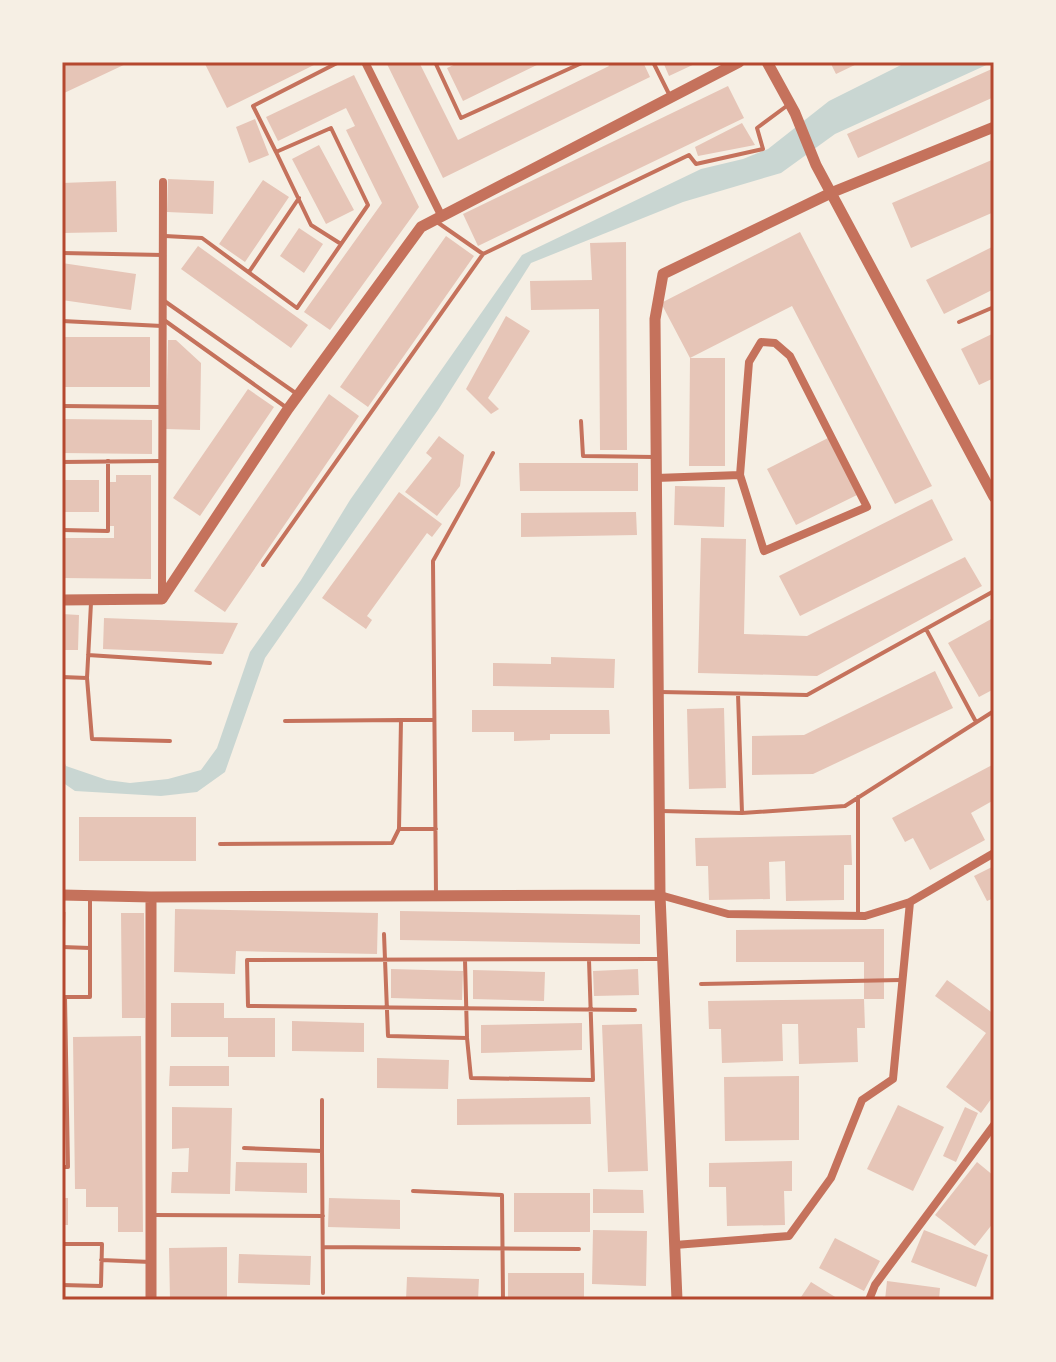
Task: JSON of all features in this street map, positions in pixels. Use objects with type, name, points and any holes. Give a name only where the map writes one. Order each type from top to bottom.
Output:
[{"type":"street","points":[[365,62],[438,219]]},
{"type":"street","points":[[162,599],[288,409],[421,227],[739,62]]},
{"type":"street","points":[[767,62],[793,108],[816,165],[994,497]]},
{"type":"street","points":[[677,1300],[660,895],[655,319],[663,274],[833,192],[994,127]]},
{"type":"street","points":[[162,599],[163,182]]},
{"type":"street","points":[[761,342],[775,343],[790,356],[867,507],[764,551],[740,475],[749,362],[761,342]]},
{"type":"street","points":[[656,478],[740,475]]},
{"type":"street","points":[[62,600],[162,599]]},
{"type":"street","points":[[62,895],[660,895],[728,914],[858,915],[910,902],[994,853]]},
{"type":"street","points":[[151,897],[151,1300]]},
{"type":"street","points":[[675,1245],[789,1236],[831,1178],[862,1100],[893,1079],[910,902]]},
{"type":"street","points":[[869,1300],[875,1285],[994,1125]]},
{"type":"lane","points":[[339,62],[253,106],[311,225],[341,244]]},
{"type":"lane","points":[[435,62],[461,118],[584,62]]},
{"type":"lane","points":[[653,62],[671,98]]},
{"type":"lane","points":[[263,565],[483,254],[689,155],[696,164],[763,149],[757,128],[793,108]]},
{"type":"lane","points":[[163,236],[202,238],[297,308],[368,205],[331,128],[276,152]]},
{"type":"lane","points":[[249,272],[299,198]]},
{"type":"lane","points":[[438,219],[483,254]]},
{"type":"lane","points":[[62,253],[163,255]]},
{"type":"lane","points":[[162,299],[299,395]]},
{"type":"lane","points":[[959,322],[994,307]]},
{"type":"lane","points":[[62,321],[162,322],[288,409]]},
{"type":"lane","points":[[62,406],[161,407]]},
{"type":"lane","points":[[581,421],[583,456],[656,457]]},
{"type":"lane","points":[[436,896],[433,561],[493,453]]},
{"type":"lane","points":[[62,530],[108,531],[108,461]]},
{"type":"lane","points":[[62,462],[161,461]]},
{"type":"lane","points":[[658,692],[807,695],[994,591]]},
{"type":"lane","points":[[91,600],[87,678],[92,739],[170,741]]},
{"type":"lane","points":[[926,629],[977,722]]},
{"type":"lane","points":[[88,655],[210,663]]},
{"type":"lane","points":[[62,677],[87,678]]},
{"type":"lane","points":[[738,694],[742,813]]},
{"type":"lane","points":[[659,811],[742,813],[845,806],[994,711]]},
{"type":"lane","points":[[220,844],[392,843],[399,829],[401,720]]},
{"type":"lane","points":[[285,721],[435,720]]},
{"type":"lane","points":[[858,797],[858,915]]},
{"type":"lane","points":[[399,829],[436,829]]},
{"type":"lane","points":[[62,1167],[68,1167],[64,1108],[64,997],[90,997],[90,895]]},
{"type":"lane","points":[[384,934],[388,1036],[467,1038]]},
{"type":"lane","points":[[62,947],[90,948]]},
{"type":"lane","points":[[635,1010],[248,1006],[247,960],[662,959]]},
{"type":"lane","points":[[465,960],[471,1078],[593,1080],[589,960]]},
{"type":"lane","points":[[701,984],[903,980]]},
{"type":"lane","points":[[322,1100],[323,1293]]},
{"type":"lane","points":[[244,1148],[322,1151]]},
{"type":"lane","points":[[413,1191],[502,1195],[503,1300]]},
{"type":"lane","points":[[151,1215],[323,1216]]},
{"type":"lane","points":[[62,1244],[102,1244],[101,1286],[62,1285]]},
{"type":"lane","points":[[323,1247],[579,1249]]},
{"type":"lane","points":[[101,1260],[151,1262]]},
{"type":"shaded area","points":[[907,62],[993,62],[835,134],[781,173],[683,202],[531,263],[438,410],[265,658],[225,772],[197,792],[161,796],[75,791],[62,782],[62,755],[66,766],[107,780],[130,783],[168,779],[201,770],[217,748],[250,652],[301,580],[350,500],[522,255],[701,169],[743,159],[768,149],[829,101]]},
{"type":"building","points":[[62,62],[130,62],[62,94]]},
{"type":"building","points":[[204,62],[320,62],[227,108]]},
{"type":"building","points":[[386,62],[419,62],[458,140],[609,66],[607,62],[643,62],[650,77],[443,178]]},
{"type":"building","points":[[460,62],[543,62],[463,101],[447,68]]},
{"type":"building","points":[[663,62],[699,62],[669,76]]},
{"type":"building","points":[[830,62],[861,62],[836,74]]},
{"type":"building","points":[[994,68],[994,97],[858,158],[847,134]]},
{"type":"building","points":[[354,75],[419,207],[330,330],[304,312],[382,203],[346,130],[355,126],[346,108],[278,141],[266,117]]},
{"type":"building","points":[[728,86],[744,118],[478,246],[463,214]]},
{"type":"building","points":[[255,119],[269,155],[249,163],[236,127]]},
{"type":"building","points":[[742,123],[755,145],[698,156],[695,147]]},
{"type":"building","points":[[319,145],[354,210],[326,224],[292,159]]},
{"type":"building","points":[[994,159],[994,212],[911,248],[892,203]]},
{"type":"building","points":[[168,179],[214,181],[213,214],[167,212]]},
{"type":"building","points":[[263,180],[289,197],[245,262],[219,244]]},
{"type":"building","points":[[116,181],[117,232],[62,233],[62,183]]},
{"type":"building","points":[[299,228],[323,244],[304,273],[280,256]]},
{"type":"building","points":[[800,232],[932,486],[895,504],[792,306],[690,358],[661,303]]},
{"type":"building","points":[[446,236],[474,256],[368,407],[340,387]]},
{"type":"building","points":[[626,242],[627,450],[600,450],[599,309],[531,310],[530,281],[592,280],[590,243]]},
{"type":"building","points":[[198,246],[308,325],[291,348],[181,269]]},
{"type":"building","points":[[994,246],[994,289],[944,314],[926,280]]},
{"type":"building","points":[[62,263],[136,274],[131,310],[62,300]]},
{"type":"building","points":[[506,316],[530,331],[488,398],[499,409],[491,414],[466,389]]},
{"type":"building","points":[[994,333],[994,378],[979,385],[961,349]]},
{"type":"building","points":[[62,337],[150,337],[150,387],[62,387]]},
{"type":"building","points":[[168,340],[176,340],[201,363],[200,430],[166,429]]},
{"type":"building","points":[[690,358],[725,358],[725,466],[689,466]]},
{"type":"building","points":[[248,389],[274,407],[200,516],[173,498]]},
{"type":"building","points":[[329,394],[359,416],[225,612],[194,591]]},
{"type":"building","points":[[62,419],[152,420],[152,454],[62,453]]},
{"type":"building","points":[[439,436],[464,455],[460,486],[437,516],[405,492],[432,458],[426,453]]},
{"type":"building","points":[[828,438],[857,495],[796,525],[767,469]]},
{"type":"building","points":[[519,463],[638,463],[638,491],[520,491]]},
{"type":"building","points":[[116,475],[151,475],[151,579],[62,578],[62,538],[114,538],[114,526],[109,526],[110,482],[116,482]]},
{"type":"building","points":[[62,480],[99,480],[99,512],[62,512]]},
{"type":"building","points":[[675,486],[725,487],[724,527],[674,525]]},
{"type":"building","points":[[399,492],[442,524],[432,537],[427,533],[367,616],[372,620],[366,629],[322,598]]},
{"type":"building","points":[[932,499],[953,540],[800,616],[779,576]]},
{"type":"building","points":[[636,512],[637,535],[521,537],[521,513]]},
{"type":"building","points":[[701,538],[746,539],[744,634],[807,636],[965,557],[982,586],[817,676],[698,673]]},
{"type":"building","points":[[62,614],[79,615],[78,650],[62,650]]},
{"type":"building","points":[[104,618],[238,623],[223,654],[103,649]]},
{"type":"building","points":[[993,618],[994,689],[979,697],[948,643]]},
{"type":"building","points":[[551,657],[615,659],[614,688],[493,686],[493,663],[551,664]]},
{"type":"building","points":[[935,671],[953,708],[813,774],[752,775],[752,736],[804,735]]},
{"type":"building","points":[[724,708],[726,788],[689,789],[687,709]]},
{"type":"building","points":[[472,710],[609,710],[610,734],[550,734],[550,740],[514,741],[514,732],[472,732]]},
{"type":"building","points":[[994,764],[994,800],[971,813],[985,840],[930,870],[913,838],[905,842],[892,818]]},
{"type":"building","points":[[79,817],[196,817],[196,861],[79,861]]},
{"type":"building","points":[[851,835],[852,865],[844,865],[844,900],[786,901],[785,861],[769,862],[770,899],[709,900],[708,866],[696,866],[695,838]]},
{"type":"building","points":[[994,866],[994,898],[987,901],[974,876]]},
{"type":"building","points":[[175,909],[378,913],[377,954],[236,951],[235,974],[174,972]]},
{"type":"building","points":[[400,911],[640,915],[640,944],[400,940]]},
{"type":"building","points":[[62,912],[66,912],[65,933],[62,933]]},
{"type":"building","points":[[121,913],[144,913],[145,1018],[122,1018]]},
{"type":"building","points":[[884,929],[884,999],[864,999],[864,962],[736,962],[736,930]]},
{"type":"building","points":[[391,969],[463,971],[462,1000],[391,998]]},
{"type":"building","points":[[638,969],[639,995],[594,996],[593,971]]},
{"type":"building","points":[[473,970],[545,972],[544,1001],[473,999]]},
{"type":"building","points":[[947,980],[994,1014],[994,1095],[981,1113],[946,1087],[986,1033],[935,996]]},
{"type":"building","points":[[864,999],[865,1028],[857,1028],[858,1062],[799,1064],[798,1024],[782,1024],[783,1061],[722,1063],[721,1029],[709,1029],[708,1001]]},
{"type":"building","points":[[171,1003],[224,1003],[224,1018],[275,1018],[275,1057],[228,1057],[228,1037],[171,1037]]},
{"type":"building","points":[[292,1021],[364,1023],[364,1052],[292,1051]]},
{"type":"building","points":[[582,1023],[582,1050],[481,1053],[481,1025]]},
{"type":"building","points":[[642,1024],[648,1171],[608,1172],[602,1025]]},
{"type":"building","points":[[141,1036],[143,1232],[118,1232],[118,1207],[86,1207],[86,1189],[75,1189],[73,1037]]},
{"type":"building","points":[[377,1058],[449,1060],[448,1089],[377,1088]]},
{"type":"building","points":[[170,1066],[229,1066],[229,1086],[169,1086]]},
{"type":"building","points":[[799,1076],[799,1140],[725,1141],[724,1077]]},
{"type":"building","points":[[590,1097],[591,1124],[457,1125],[457,1099]]},
{"type":"building","points":[[898,1105],[944,1127],[913,1191],[867,1169]]},
{"type":"building","points":[[172,1107],[232,1108],[230,1194],[171,1193],[172,1172],[188,1172],[189,1148],[172,1149]]},
{"type":"building","points":[[965,1107],[978,1113],[956,1162],[943,1156]]},
{"type":"building","points":[[792,1161],[792,1191],[784,1191],[785,1225],[727,1226],[726,1187],[709,1187],[709,1163]]},
{"type":"building","points":[[236,1162],[307,1163],[307,1193],[235,1191]]},
{"type":"building","points":[[977,1162],[994,1176],[994,1222],[975,1246],[935,1215]]},
{"type":"building","points":[[593,1189],[643,1190],[644,1213],[593,1213]]},
{"type":"building","points":[[514,1193],[590,1193],[590,1232],[514,1232]]},
{"type":"building","points":[[62,1198],[68,1198],[68,1225],[62,1225]]},
{"type":"building","points":[[329,1198],[400,1200],[400,1229],[328,1227]]},
{"type":"building","points":[[593,1230],[647,1231],[646,1286],[592,1284]]},
{"type":"building","points":[[924,1230],[988,1255],[976,1287],[911,1262]]},
{"type":"building","points":[[835,1238],[880,1261],[864,1291],[819,1268]]},
{"type":"building","points":[[227,1247],[227,1300],[170,1300],[169,1248]]},
{"type":"building","points":[[239,1254],[311,1256],[310,1285],[238,1283]]},
{"type":"building","points":[[508,1273],[584,1273],[584,1300],[508,1300]]},
{"type":"building","points":[[407,1277],[479,1279],[478,1300],[406,1300]]},
{"type":"building","points":[[887,1281],[940,1288],[939,1300],[885,1300]]},
{"type":"building","points":[[811,1282],[840,1300],[799,1300]]}]
